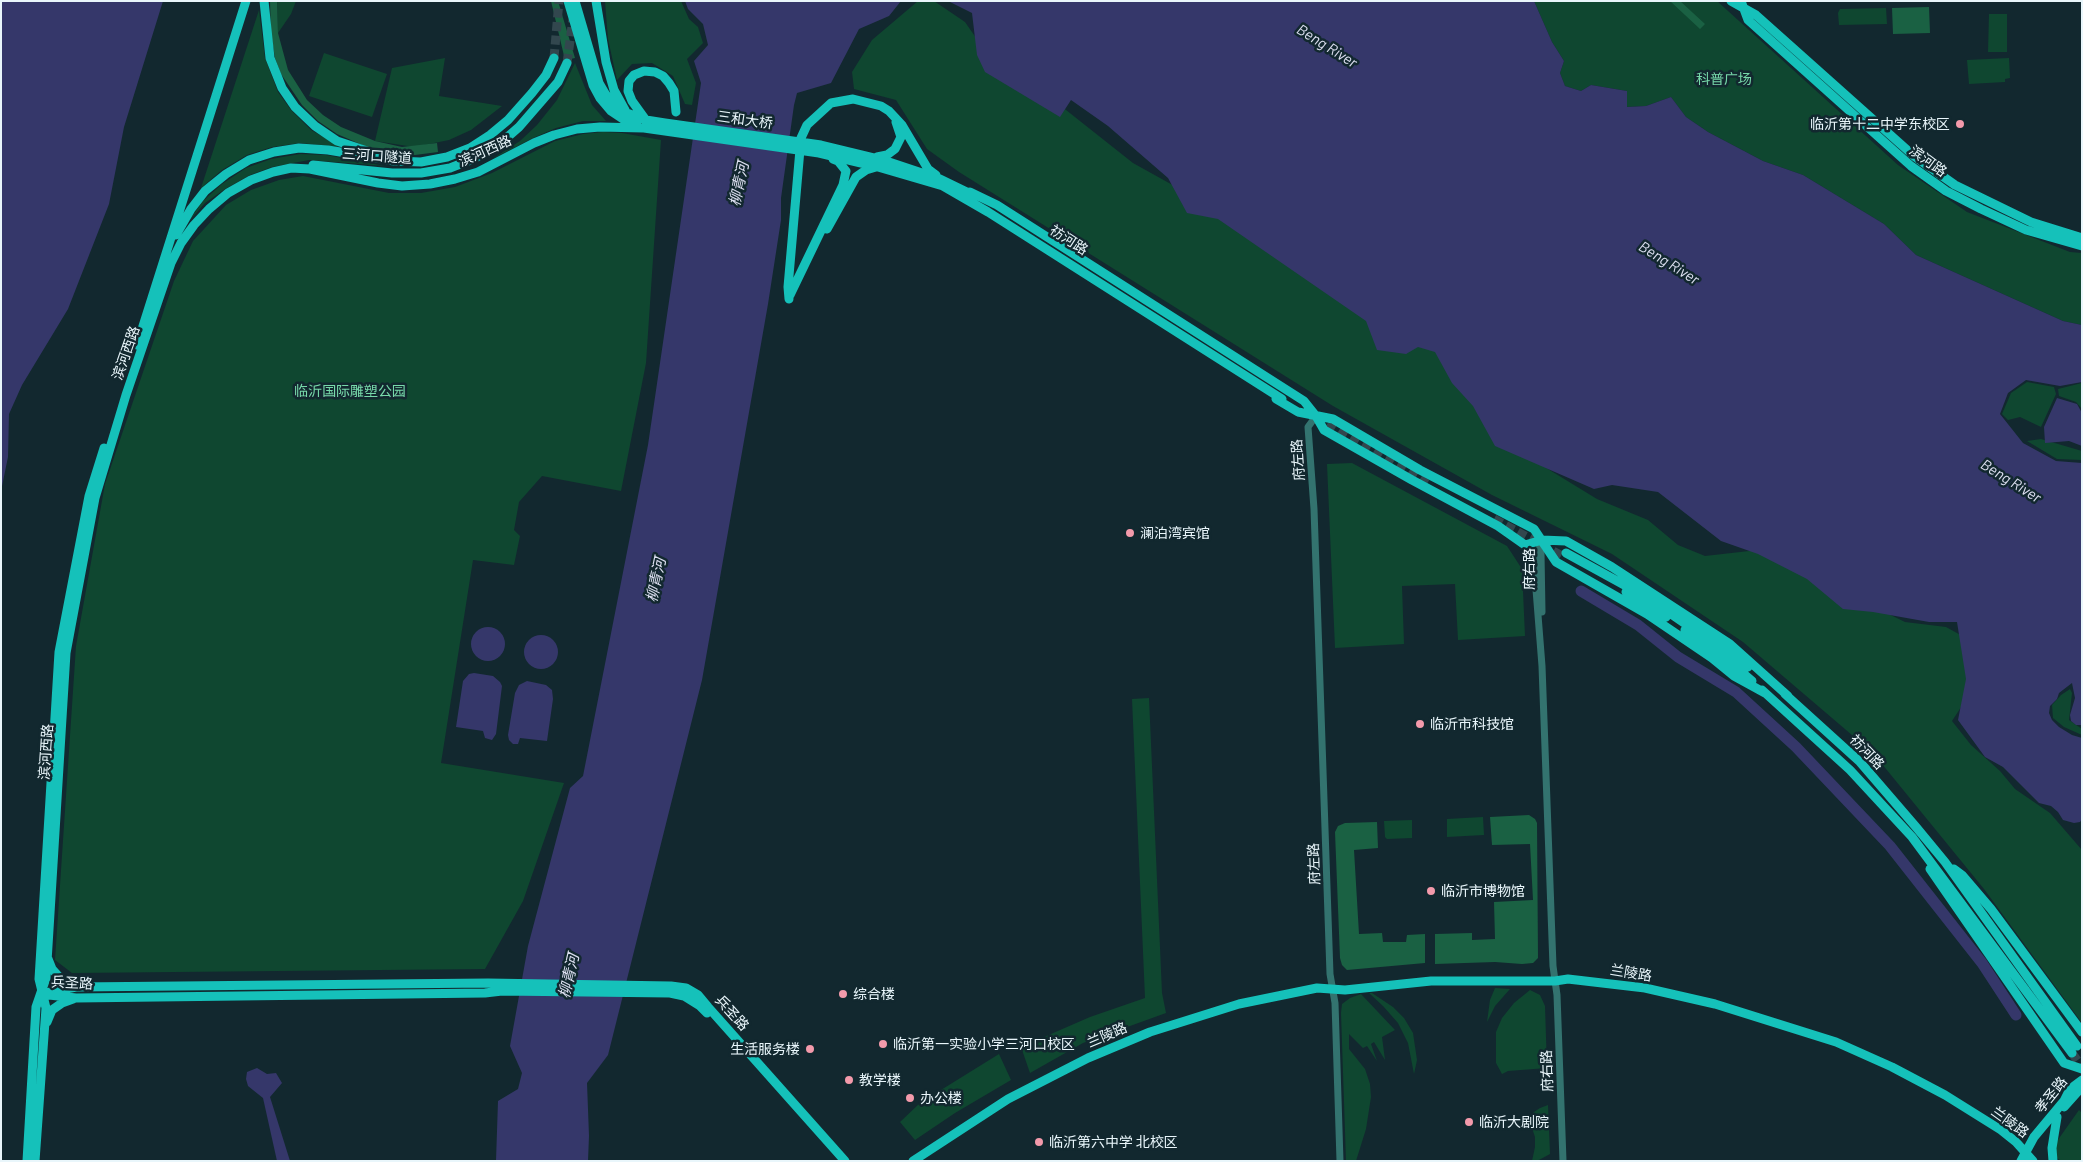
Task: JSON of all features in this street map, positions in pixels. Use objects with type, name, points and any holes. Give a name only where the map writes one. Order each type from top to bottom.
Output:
[{"type":"main road","name":"滨河西路","points":[[35,1161],[46,1008],[41,994],[39,969],[59,652],[89,496],[246,1]]},
{"type":"main road","points":[[264,1],[270,58],[282,88],[295,107],[315,126],[337,141],[394,161]]},
{"type":"main road","points":[[568,1],[593,85],[600,98],[611,111],[623,119],[645,124]]},
{"type":"main road","name":"滨河西路","points":[[575,1],[599,83],[606,95],[616,105],[645,124]]},
{"type":"main road","points":[[596,1],[606,62],[614,90],[627,113]]},
{"type":"main road","name":"滨河路","points":[[1731,1],[1756,15],[1914,156],[1955,185],[2031,222],[2082,238]]},
{"type":"main road","name":"滨河路","points":[[1741,1],[1748,20],[1911,166],[1946,190],[1981,210],[2026,230],[2082,246]]},
{"type":"main road","name":"三河口隧道","points":[[394,161],[421,162],[447,157],[470,148],[508,120],[532,93],[546,74],[554,58]]},
{"type":"main road","name":"三河口隧道","points":[[291,168],[309,165],[392,173],[421,173],[450,168],[466,162],[496,147],[519,127],[558,82],[566,63]]},
{"type":"main road","points":[[645,124],[628,91],[629,81],[634,74],[644,71],[655,72],[663,76],[674,91],[676,112]]},
{"type":"main road","points":[[789,299],[788,287],[801,138],[807,125],[832,103],[853,99],[881,106],[889,111],[902,125],[928,168],[941,183]]},
{"type":"main road","points":[[873,157],[888,156],[895,149],[901,138],[898,127],[889,111]]},
{"type":"main road","name":"滨河西路","points":[[27,1161],[36,1007],[46,978],[66,653],[95,498],[126,395],[171,263],[186,237],[209,209],[228,193],[251,180],[273,172],[291,168],[310,169],[402,186],[430,184],[455,180],[478,172],[534,143],[577,128],[645,124],[665,127]]},
{"type":"main road","name":"三和大桥","points":[[665,127],[820,149]]},
{"type":"main road","points":[[164,260],[191,209],[205,191],[226,174],[249,160],[274,152],[299,148],[328,150],[394,161]]},
{"type":"main road","points":[[789,299],[843,185],[846,171],[838,161],[820,149]]},
{"type":"main road","name":"祊河路","points":[[820,149],[873,157],[941,183],[1287,398]]},
{"type":"main road","name":"祊河路","points":[[820,149],[970,192],[997,205],[1287,398]]},
{"type":"main road","points":[[789,299],[796,292],[848,189],[856,177],[866,170],[878,167]]},
{"type":"main road","points":[[1287,398],[1304,400],[1324,430],[1498,526],[1525,545],[1542,540],[1566,541],[1650,590],[1730,644],[1788,696]]},
{"type":"main road","points":[[1287,398],[1298,412],[1333,419],[1420,470],[1534,529],[1556,562],[1647,614],[1712,658],[1734,676],[1765,693]]},
{"type":"main road","name":"祊河路","points":[[1565,555],[1648,598],[1788,696],[1860,762],[1945,862],[2075,1050],[1918,844],[1850,770],[1765,693],[1732,664],[1678,625],[1565,555]]},
{"type":"main road","points":[[1918,844],[1931,871],[2064,1063],[2082,1069]]},
{"type":"main road","points":[[1945,862],[1962,876],[1991,909],[2082,1032]]},
{"type":"main road","points":[[47,954],[52,970],[61,979],[76,987]]},
{"type":"main road","name":"兰陵路","points":[[924,1161],[1011,1104],[1110,1055],[1176,1030],[1232,1012],[1332,990],[1344,984],[1431,974],[1538,975],[1555,981],[1568,979],[1598,982],[1679,995],[1715,1004],[1836,1042],[1892,1067],[2001,1130],[2027,1152]]},
{"type":"main road","name":"兵圣路","points":[[641,989],[671,986],[686,988],[698,995],[845,1161]]},
{"type":"main road","name":"兵圣路","points":[[41,994],[76,987],[502,987]]},
{"type":"main road","points":[[502,987],[641,989]]},
{"type":"main road","name":"兵圣路","points":[[41,994],[76,998],[457,993],[502,987]]},
{"type":"main road","name":"兰陵路","points":[[914,1161],[1008,1098],[1116,1046],[1186,1019],[1239,1004],[1317,988],[1332,990]]},
{"type":"main road","name":"兵圣路","points":[[641,989],[684,996],[700,1006],[838,1161]]},
{"type":"main road","points":[[44,1031],[52,1010],[62,1003],[76,998]]},
{"type":"main road","name":"孝圣路","points":[[2017,1161],[2027,1152],[2034,1137],[2064,1101],[2070,1089],[2082,1080]]},
{"type":"main road","name":"孝圣路","points":[[2021,1161],[2082,1087]]},
{"type":"main road","points":[[2053,1161],[2052,1148],[2057,1117]]},
{"type":"main road","points":[[2027,1152],[2033,1161]]},
{"type":"main road","points":[[2027,1152],[2042,1161]]},
{"type":"street","name":"府左路","points":[[1316,416],[1308,427],[1314,509],[1338,1161]]},
{"type":"street","name":"府右路","points":[[1542,540],[1534,564],[1542,666],[1552,966],[1555,981],[1561,1161]]},
{"type":"green space","points":[[270,1],[277,1],[278,33],[288,70],[307,100],[323,115],[341,127],[375,141],[402,147],[437,143],[438,152],[415,155],[374,150],[337,134],[318,121],[302,105],[281,74],[275,58],[271,34]]},
{"type":"green space","points":[[277,1],[296,1],[291,14],[278,33]]},
{"type":"green space","points":[[551,1],[558,1],[575,58],[565,60]]},
{"type":"green space","points":[[605,1],[681,1],[689,19],[698,27],[703,43],[687,59],[696,83],[692,105],[685,104],[673,76],[652,63],[632,64],[617,80],[608,39]]},
{"type":"green space","points":[[918,1],[934,1],[965,22],[990,58],[1037,87],[1133,163],[1214,208],[1430,343],[1507,444],[1597,499],[1648,520],[1678,545],[1705,556],[1758,550],[1905,622],[1946,627],[1966,638],[1969,695],[1952,721],[1971,745],[2000,771],[2015,789],[2050,813],[2082,850],[2082,1023],[1984,889],[1873,753],[1743,642],[1612,554],[1492,495],[1333,406],[959,172],[927,149],[896,100],[854,89],[852,72],[872,40]]},
{"type":"green space","name":"科普广场","points":[[1534,1],[1717,1],[1898,165],[1967,212],[2070,252],[2082,253],[2082,325],[2063,321],[1916,255],[1884,224],[1803,175],[1763,161],[1708,132],[1686,117],[1671,97],[1646,106],[1626,107],[1627,91],[1591,85],[1581,91],[1565,86],[1560,73],[1564,61],[1552,42]]},
{"type":"green space","points":[[1670,1],[1680,1],[1705,24],[1700,29]]},
{"type":"green space","points":[[1929,7],[1930,33],[1893,34],[1892,8]]},
{"type":"green space","points":[[1886,8],[1887,24],[1839,25],[1838,13],[1840,9]]},
{"type":"green space","points":[[259,10],[265,58],[278,92],[291,110],[311,130],[341,147],[300,143],[272,147],[247,155],[222,170],[201,188]]},
{"type":"green space","points":[[1989,14],[2007,14],[2007,52],[1988,52]]},
{"type":"green space","points":[[324,53],[387,74],[372,117],[309,96]]},
{"type":"green space","points":[[445,58],[439,96],[502,106],[471,130],[449,140],[414,147],[375,141],[392,68]]},
{"type":"green space","points":[[2009,58],[2010,78],[2005,79],[2005,82],[1969,84],[1967,60]]},
{"type":"green space","points":[[575,63],[592,105],[606,121],[583,121],[556,128],[492,159],[520,141],[537,125],[557,100]]},
{"type":"green space","name":"临沂国际雕塑公园","points":[[622,133],[661,140],[646,363],[621,491],[542,476],[519,502],[514,530],[520,536],[514,565],[473,560],[441,763],[564,783],[523,901],[485,969],[72,973],[55,960],[76,646],[105,484],[174,281],[193,241],[226,205],[251,190],[279,180],[303,176],[389,193],[421,193],[455,187],[492,173],[555,141],[583,134]]},
{"type":"green space","points":[[300,154],[326,155],[385,166],[309,160],[272,167],[250,175],[225,189],[205,203],[189,221],[203,201],[222,184],[246,168],[271,159]]},
{"type":"green space","points":[[2027,382],[2054,387],[2056,394],[2041,427],[2020,417],[2008,420],[2002,414],[2011,393]]},
{"type":"green space","points":[[2082,383],[2082,409],[2076,402],[2059,396],[2058,389]]},
{"type":"green space","points":[[2041,439],[2082,451],[2082,460],[2057,459],[2027,441]]},
{"type":"green space","points":[[1352,463],[1507,546],[1522,569],[1525,636],[1458,640],[1455,584],[1402,586],[1404,644],[1335,648],[1327,464]]},
{"type":"green space","points":[[2070,689],[2072,693],[2069,720],[2082,729],[2082,735],[2064,727],[2053,718],[2052,705]]},
{"type":"green space","points":[[1149,698],[1162,993],[1166,1013],[1083,1043],[1030,1073],[1021,1047],[1090,1017],[1145,998],[1132,699]]},
{"type":"green space","points":[[1529,815],[1537,823],[1538,958],[1533,963],[1522,964],[1495,962],[1435,964],[1435,934],[1472,933],[1472,940],[1495,939],[1494,902],[1533,900],[1530,844],[1492,845],[1490,817]]},
{"type":"green space","points":[[1483,817],[1484,835],[1447,837],[1447,819]]},
{"type":"green space","points":[[1412,820],[1412,838],[1387,839],[1385,837],[1384,821]]},
{"type":"green space","points":[[1377,822],[1378,848],[1354,850],[1359,934],[1382,933],[1383,942],[1406,942],[1407,935],[1425,934],[1425,963],[1347,970],[1342,965],[1340,958],[1335,832],[1338,826],[1345,823]]},
{"type":"green space","points":[[1495,988],[1510,989],[1495,1006],[1487,1022],[1490,1000]]},
{"type":"green space","points":[[1530,990],[1540,995],[1545,1006],[1547,1068],[1508,1071],[1502,1074],[1496,1063],[1496,1032],[1502,1018],[1514,1003]]},
{"type":"green space","points":[[1369,993],[1372,993],[1393,1007],[1404,1018],[1413,1033],[1417,1060],[1414,1074],[1408,1043],[1398,1023]]},
{"type":"green space","points":[[1361,994],[1395,1030],[1382,1037],[1385,1060],[1374,1042],[1371,1044],[1377,1061],[1367,1046],[1363,1048],[1349,1034],[1349,1049],[1365,1069],[1370,1084],[1371,1097],[1366,1129],[1356,1161],[1346,1161],[1341,1013],[1342,1004],[1350,998]]},
{"type":"green space","points":[[999,1054],[1011,1080],[955,1113],[915,1140],[900,1122],[920,1103]]},
{"type":"green space","points":[[1548,1105],[1550,1154],[1537,1161],[1532,1161],[1535,1137],[1528,1116]]},
{"type":"green space","points":[[2079,1110],[2082,1113],[2082,1161],[2061,1161],[2057,1158],[2055,1144]]},
{"type":"water","points":[[1,1],[163,1],[124,127],[109,204],[68,309],[22,385],[9,414],[8,457],[1,491]]},
{"type":"water","name":"柳青河","points":[[685,1],[901,1],[889,16],[859,29],[831,83],[797,93],[781,198],[781,220],[768,304],[702,680],[608,1055],[587,1083],[588,1161],[496,1161],[498,1101],[518,1089],[522,1073],[510,1046],[528,946],[570,788],[583,776],[648,445],[701,83],[694,61],[708,45],[703,24],[688,9]]},
{"type":"water","name":"Beng River","points":[[948,1],[1534,1],[1552,42],[1564,61],[1560,73],[1565,86],[1581,91],[1591,85],[1627,91],[1627,107],[1646,106],[1671,97],[1686,117],[1708,132],[1763,161],[1803,175],[1884,224],[1916,255],[2063,321],[2082,325],[2082,382],[2060,386],[2026,380],[2008,393],[2000,414],[2023,443],[2056,461],[2082,463],[2082,725],[2076,725],[2071,721],[2070,715],[2075,698],[2072,683],[2059,693],[2057,699],[2050,706],[2049,713],[2052,720],[2059,727],[2072,735],[2082,738],[2082,819],[2080,822],[2074,823],[2063,820],[2051,806],[2039,803],[2003,767],[1985,757],[1958,720],[1966,679],[1957,622],[1929,622],[1873,612],[1843,609],[1807,579],[1758,554],[1721,541],[1658,492],[1612,485],[1594,489],[1495,446],[1473,406],[1452,383],[1435,352],[1418,347],[1406,354],[1377,350],[1366,321],[1218,219],[1187,213],[1168,178],[1108,126],[1071,100],[1060,117],[985,72],[977,55],[972,13]]},
{"type":"water","points":[[2057,398],[2077,404],[2082,413],[2082,446],[2069,441],[2045,443],[2044,427]]},
{"type":"water","points":[[488,627],[500,632],[505,644],[500,656],[488,661],[476,656],[471,644],[476,632]]},
{"type":"water","points":[[541,635],[553,640],[558,652],[553,664],[541,669],[529,664],[524,652],[529,640]]},
{"type":"water","points":[[469,674],[493,676],[502,686],[496,734],[492,740],[485,738],[483,731],[456,727],[463,681]]},
{"type":"water","points":[[527,681],[546,685],[552,690],[553,699],[547,741],[520,738],[518,744],[513,744],[509,740],[508,735],[515,693],[519,685]]},
{"type":"water","points":[[257,1068],[267,1074],[276,1073],[282,1083],[270,1097],[290,1161],[277,1161],[263,1098],[248,1086],[247,1072]]},
{"type":"waterway","points":[[1581,591],[1638,625],[1678,657],[1736,692],[1796,747],[1890,846],[1982,963],[2016,1015]]},
{"type":"tunnel","points":[[554,58],[559,1]]},
{"type":"tunnel","points":[[567,63],[573,19]]},
{"type":"tunnel","points":[[1315,418],[1427,484]]},
{"type":"tunnel","points":[[1494,519],[1564,557]]},
{"type":"tunnel","points":[[2072,1053],[2082,1067]]},
{"type":"place","name":"临沂第十二中学东校区","points":[[1960,124]]},
{"type":"place","name":"澜泊湾宾馆","points":[[1130,533]]},
{"type":"place","name":"临沂市科技馆","points":[[1420,724]]},
{"type":"place","name":"临沂市博物馆","points":[[1431,891]]},
{"type":"place","name":"综合楼","points":[[843,994]]},
{"type":"place","name":"临沂第一实验小学三河口校区","points":[[883,1044]]},
{"type":"place","name":"生活服务楼","points":[[810,1049]]},
{"type":"place","name":"教学楼","points":[[849,1080]]},
{"type":"place","name":"办公楼","points":[[910,1098]]},
{"type":"place","name":"临沂大剧院","points":[[1469,1122]]},
{"type":"place","name":"临沂第六中学 北校区","points":[[1039,1142]]}]
